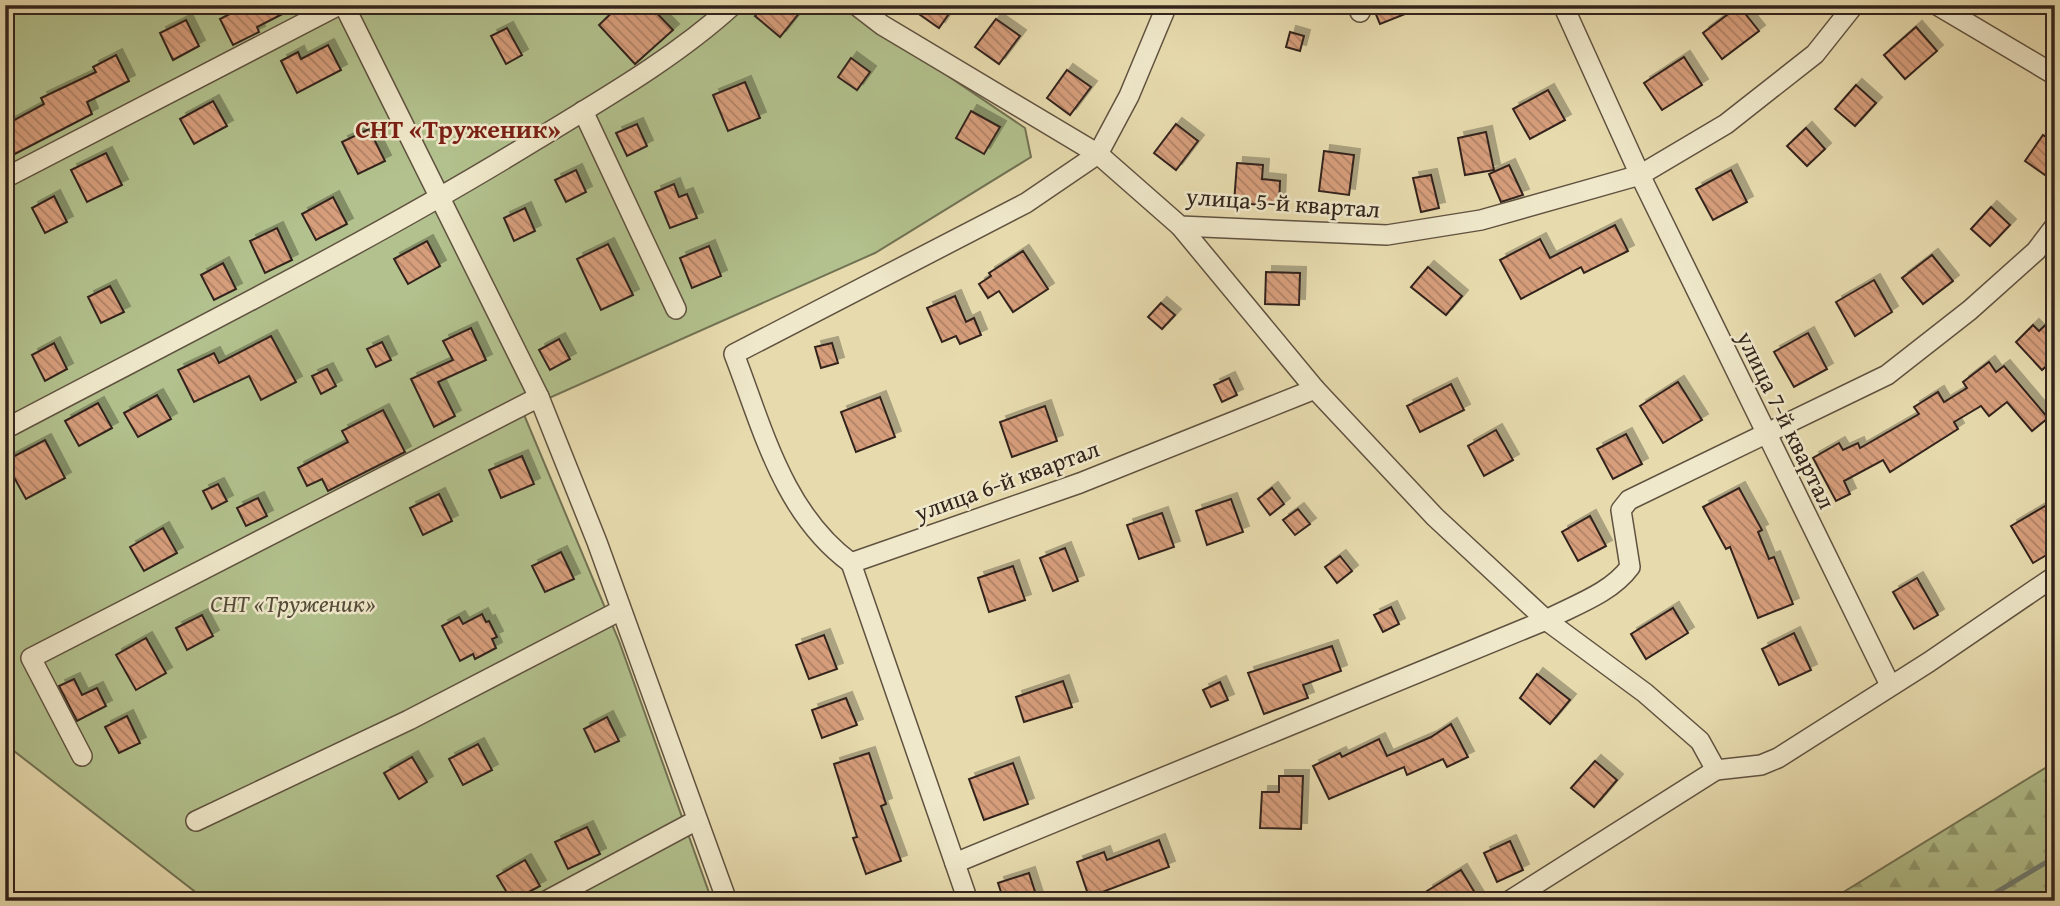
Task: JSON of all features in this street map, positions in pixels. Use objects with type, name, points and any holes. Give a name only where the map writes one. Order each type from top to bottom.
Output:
[{"type":"street","points":[[5,178],[341,5],[442,198],[539,397],[621,610],[653,706],[727,901]]},
{"type":"street","points":[[5,429],[442,198],[583,111],[709,27],[733,5]]},
{"type":"street","name":"улица 5-й квартал","points":[[856,5],[882,25],[1098,154],[1180,226],[1387,235],[1480,220],[1640,175],[1726,124],[1815,54],[1854,5]]},
{"type":"street","points":[[968,901],[851,563],[797,508],[782,481],[734,354],[1026,203],[1098,154],[1129,96],[1167,5]]},
{"type":"street","name":"улица 7-й квартал","points":[[1563,5],[1640,175],[1890,685]]},
{"type":"street","points":[[1937,5],[2055,75]]},
{"type":"street","points":[[583,111],[676,309]]},
{"type":"street","points":[[1180,226],[1315,389],[1435,517],[1546,620],[1645,693],[1700,741],[1716,770]]},
{"type":"street","points":[[955,863],[1546,620],[1622,579],[1630,567],[1621,510],[1629,500],[1887,375],[1970,310],[2036,251],[2055,226]]},
{"type":"street","name":"улица 6-й квартал","points":[[851,563],[1080,482],[1315,389]]},
{"type":"street","points":[[82,756],[31,658],[539,397]]},
{"type":"street","points":[[1509,901],[1716,770],[1761,765],[1777,758],[2055,576]]},
{"type":"street","points":[[196,821],[409,720],[621,610]]},
{"type":"street","points":[[546,901],[697,820]]},
{"type":"green space","name":"СНТ «Труженик»","points":[[5,5],[843,5],[1025,128],[1031,157],[875,253],[522,410],[619,641],[712,901],[207,901],[5,744]]},
{"type":"green space","points":[[2055,762],[2055,892],[2042,901],[1829,901]]},
{"type":"building","points":[[247,5],[300,5],[257,27],[259,32],[233,45],[220,19]]},
{"type":"building","points":[[620,5],[649,5],[673,30],[635,64],[599,25]]},
{"type":"building","points":[[764,5],[791,5],[800,12],[780,37],[755,16]]},
{"type":"building","points":[[906,5],[955,5],[939,28]]},
{"type":"building","points":[[1372,5],[1425,5],[1425,6],[1380,24]]},
{"type":"building","points":[[1739,6],[1759,31],[1722,59],[1703,33]]},
{"type":"building","points":[[996,19],[1020,36],[999,64],[975,47]]},
{"type":"building","points":[[186,20],[199,46],[173,60],[160,33]]},
{"type":"building","points":[[1916,27],[1937,51],[1905,79],[1884,55]]},
{"type":"building","points":[[507,28],[522,55],[506,64],[491,36]]},
{"type":"building","points":[[1290,32],[1304,36],[1300,51],[1286,47]]},
{"type":"building","points":[[328,45],[341,70],[297,93],[281,61],[298,52],[301,59]]},
{"type":"building","points":[[116,55],[129,81],[87,102],[92,114],[5,159],[5,125],[44,104],[41,98],[96,72],[93,67]]},
{"type":"building","points":[[1684,57],[1702,85],[1662,110],[1644,83]]},
{"type":"building","points":[[851,58],[870,72],[857,90],[838,77]]},
{"type":"building","points":[[1067,70],[1091,87],[1070,115],[1047,98]]},
{"type":"building","points":[[745,82],[760,118],[728,131],[713,95]]},
{"type":"building","points":[[1856,85],[1876,103],[1855,126],[1835,109]]},
{"type":"building","points":[[1548,90],[1565,120],[1530,139],[1513,109]]},
{"type":"building","points":[[213,101],[227,126],[194,144],[180,119]]},
{"type":"building","points":[[971,111],[1000,127],[984,154],[956,138]]},
{"type":"building","points":[[637,124],[647,146],[627,156],[616,133]]},
{"type":"building","points":[[1176,124],[1198,141],[1176,170],[1154,153]]},
{"type":"building","points":[[1806,128],[1825,149],[1807,166],[1787,146]]},
{"type":"building","points":[[369,129],[385,161],[358,174],[342,142]]},
{"type":"building","points":[[1486,132],[1494,170],[1465,175],[1458,138]]},
{"type":"building","points":[[2043,135],[2055,143],[2055,182],[2025,161]]},
{"type":"building","points":[[1324,151],[1354,155],[1349,195],[1319,191]]},
{"type":"building","points":[[106,153],[122,185],[87,202],[71,170]]},
{"type":"building","points":[[1237,163],[1263,165],[1262,179],[1280,181],[1279,206],[1234,203]]},
{"type":"building","points":[[1509,165],[1523,195],[1501,202],[1489,174]]},
{"type":"building","points":[[576,170],[586,192],[566,202],[555,180]]},
{"type":"building","points":[[1731,170],[1747,202],[1713,220],[1696,189]]},
{"type":"building","points":[[1431,175],[1439,208],[1421,212],[1413,178]]},
{"type":"building","points":[[674,184],[679,197],[687,194],[697,218],[670,228],[655,192]]},
{"type":"building","points":[[54,196],[67,222],[45,233],[32,208]]},
{"type":"building","points":[[333,197],[347,224],[316,240],[302,214]]},
{"type":"building","points":[[1991,207],[2010,225],[1990,246],[1971,229]]},
{"type":"building","points":[[525,208],[535,231],[514,241],[504,218]]},
{"type":"building","points":[[1615,225],[1628,251],[1584,273],[1581,267],[1521,299],[1500,260],[1540,239],[1550,258]]},
{"type":"building","points":[[277,228],[292,260],[265,273],[250,241]]},
{"type":"building","points":[[427,241],[440,266],[408,284],[394,259]]},
{"type":"building","points":[[608,244],[633,295],[601,310],[577,259]]},
{"type":"building","points":[[709,246],[721,276],[692,288],[680,258]]},
{"type":"building","points":[[1023,251],[1048,289],[1013,312],[999,291],[988,298],[979,284],[991,276],[989,273]]},
{"type":"building","points":[[1932,255],[1953,281],[1923,304],[1902,278]]},
{"type":"building","points":[[223,263],[236,289],[214,300],[201,275]]},
{"type":"building","points":[[1428,267],[1462,296],[1446,315],[1411,287]]},
{"type":"building","points":[[1266,272],[1300,273],[1299,305],[1265,304]]},
{"type":"building","points":[[1874,280],[1892,312],[1855,336],[1836,302]]},
{"type":"building","points":[[110,286],[124,312],[101,323],[88,297]]},
{"type":"building","points":[[955,296],[966,322],[974,318],[981,335],[960,344],[956,336],[942,342],[927,308]]},
{"type":"building","points":[[1161,303],[1175,315],[1162,329],[1148,317]]},
{"type":"building","points":[[2055,316],[2055,358],[2042,370],[2016,342],[2033,325],[2039,331]]},
{"type":"building","points":[[471,328],[486,360],[438,382],[455,416],[434,427],[411,379],[453,360],[443,341]]},
{"type":"building","points":[[1808,333],[1827,369],[1794,387],[1774,352]]},
{"type":"building","points":[[271,336],[296,382],[261,400],[249,376],[194,402],[178,370],[214,353],[219,363]]},
{"type":"building","points":[[559,339],[570,359],[550,370],[539,350]]},
{"type":"building","points":[[382,342],[391,360],[376,367],[367,349]]},
{"type":"building","points":[[54,343],[67,369],[45,381],[32,355]]},
{"type":"building","points":[[832,343],[838,363],[821,368],[815,347]]},
{"type":"building","points":[[1989,362],[1996,372],[2004,366],[2048,418],[2032,431],[2007,402],[1989,416],[1981,406],[1954,422],[1958,429],[1890,472],[1883,460],[1844,481],[1850,494],[1836,501],[1813,458],[1839,443],[1843,450],[1858,443],[1860,448],[1919,414],[1914,407],[1938,392],[1944,402],[1967,388],[1963,382]]},
{"type":"building","points":[[327,369],[336,386],[321,394],[312,376]]},
{"type":"building","points":[[1229,378],[1237,395],[1222,402],[1214,385]]},
{"type":"building","points":[[1678,382],[1702,420],[1663,443],[1640,406]]},
{"type":"building","points":[[1451,384],[1464,410],[1420,432],[1407,406]]},
{"type":"building","points":[[157,395],[171,419],[138,437],[124,413]]},
{"type":"building","points":[[880,397],[895,437],[856,452],[841,412]]},
{"type":"building","points":[[98,403],[112,428],[79,446],[65,421]]},
{"type":"building","points":[[1045,406],[1057,441],[1012,457],[1000,422]]},
{"type":"building","points":[[383,410],[405,452],[328,491],[322,479],[307,486],[298,468],[348,442],[342,431]]},
{"type":"building","points":[[1496,430],[1513,460],[1484,476],[1468,446]]},
{"type":"building","points":[[1626,434],[1642,464],[1613,479],[1597,449]]},
{"type":"building","points":[[45,440],[65,478],[26,499],[5,461]]},
{"type":"building","points":[[522,456],[534,484],[501,498],[489,470]]},
{"type":"building","points":[[218,484],[227,501],[212,509],[203,491]]},
{"type":"building","points":[[1272,488],[1284,504],[1270,515],[1258,499]]},
{"type":"building","points":[[1739,488],[1762,530],[1758,532],[1769,559],[1774,557],[1793,604],[1758,618],[1730,547],[1726,549],[1703,507]]},
{"type":"building","points":[[439,494],[452,521],[423,535],[410,508]]},
{"type":"building","points":[[258,498],[267,516],[246,526],[237,508]]},
{"type":"building","points":[[1231,499],[1243,532],[1207,545],[1196,511]]},
{"type":"building","points":[[2045,506],[2055,522],[2055,550],[2033,563],[2011,526]]},
{"type":"building","points":[[1298,509],[1310,524],[1295,535],[1283,520]]},
{"type":"building","points":[[1162,513],[1174,547],[1139,559],[1127,525]]},
{"type":"building","points":[[1590,516],[1606,546],[1578,561],[1562,532]]},
{"type":"building","points":[[163,528],[177,553],[144,571],[130,547]]},
{"type":"building","points":[[1065,548],[1078,581],[1053,591],[1040,558]]},
{"type":"building","points":[[561,552],[574,579],[545,592],[532,566]]},
{"type":"building","points":[[1340,556],[1352,571],[1337,583],[1325,567]]},
{"type":"building","points":[[1013,566],[1025,600],[989,612],[978,578]]},
{"type":"building","points":[[1917,578],[1938,615],[1914,629],[1893,592]]},
{"type":"building","points":[[1391,607],[1399,624],[1383,632],[1374,615]]},
{"type":"building","points":[[1673,608],[1688,633],[1646,659],[1631,634]]},
{"type":"building","points":[[482,614],[497,637],[492,639],[496,648],[475,659],[473,654],[460,661],[442,626],[459,617],[463,624]]},
{"type":"building","points":[[202,615],[213,636],[187,650],[176,628]]},
{"type":"building","points":[[1794,633],[1811,670],[1779,685],[1762,649]]},
{"type":"building","points":[[824,635],[837,669],[809,679],[796,645]]},
{"type":"building","points":[[146,638],[166,673],[136,690],[116,655]]},
{"type":"building","points":[[1332,646],[1341,671],[1303,685],[1308,698],[1264,714],[1248,673]]},
{"type":"building","points":[[1537,674],[1570,700],[1550,724],[1520,698]]},
{"type":"building","points":[[74,679],[82,695],[97,688],[106,706],[77,721],[59,686]]},
{"type":"building","points":[[1063,681],[1072,707],[1024,722],[1016,697]]},
{"type":"building","points":[[1220,682],[1228,700],[1211,707],[1203,690]]},
{"type":"building","points":[[846,698],[857,725],[822,738],[812,710]]},
{"type":"building","points":[[127,716],[140,743],[119,753],[105,727]]},
{"type":"building","points":[[607,717],[619,741],[595,752],[584,729]]},
{"type":"building","points":[[1451,724],[1468,757],[1447,767],[1443,759],[1407,775],[1404,767],[1329,799],[1313,766],[1340,753],[1342,757],[1379,739],[1387,756],[1431,737]]},
{"type":"building","points":[[478,744],[492,770],[463,785],[449,759]]},
{"type":"building","points":[[869,753],[886,804],[881,806],[901,861],[866,874],[853,838],[857,837],[834,764]]},
{"type":"building","points":[[412,757],[427,782],[399,799],[384,773]]},
{"type":"building","points":[[1595,761],[1617,780],[1594,807],[1571,788]]},
{"type":"building","points":[[1013,763],[1028,804],[984,820],[969,779]]},
{"type":"building","points":[[1279,776],[1303,776],[1301,829],[1260,828],[1262,792],[1279,792]]},
{"type":"building","points":[[587,827],[600,854],[568,869],[555,842]]},
{"type":"building","points":[[1159,840],[1169,867],[1089,897],[1077,862],[1104,852],[1107,860]]},
{"type":"building","points":[[1510,841],[1523,870],[1497,882],[1484,853]]},
{"type":"building","points":[[525,860],[540,886],[512,901],[497,876]]},
{"type":"building","points":[[1461,870],[1480,901],[1433,901],[1427,891]]},
{"type":"building","points":[[1029,873],[1038,901],[1004,901],[998,883]]},
{"type":"waterway","points":[[1982,901],[2055,857]]},
{"type":"district","name":"СНТ «Труженик»","points":[[458,129]]}]
